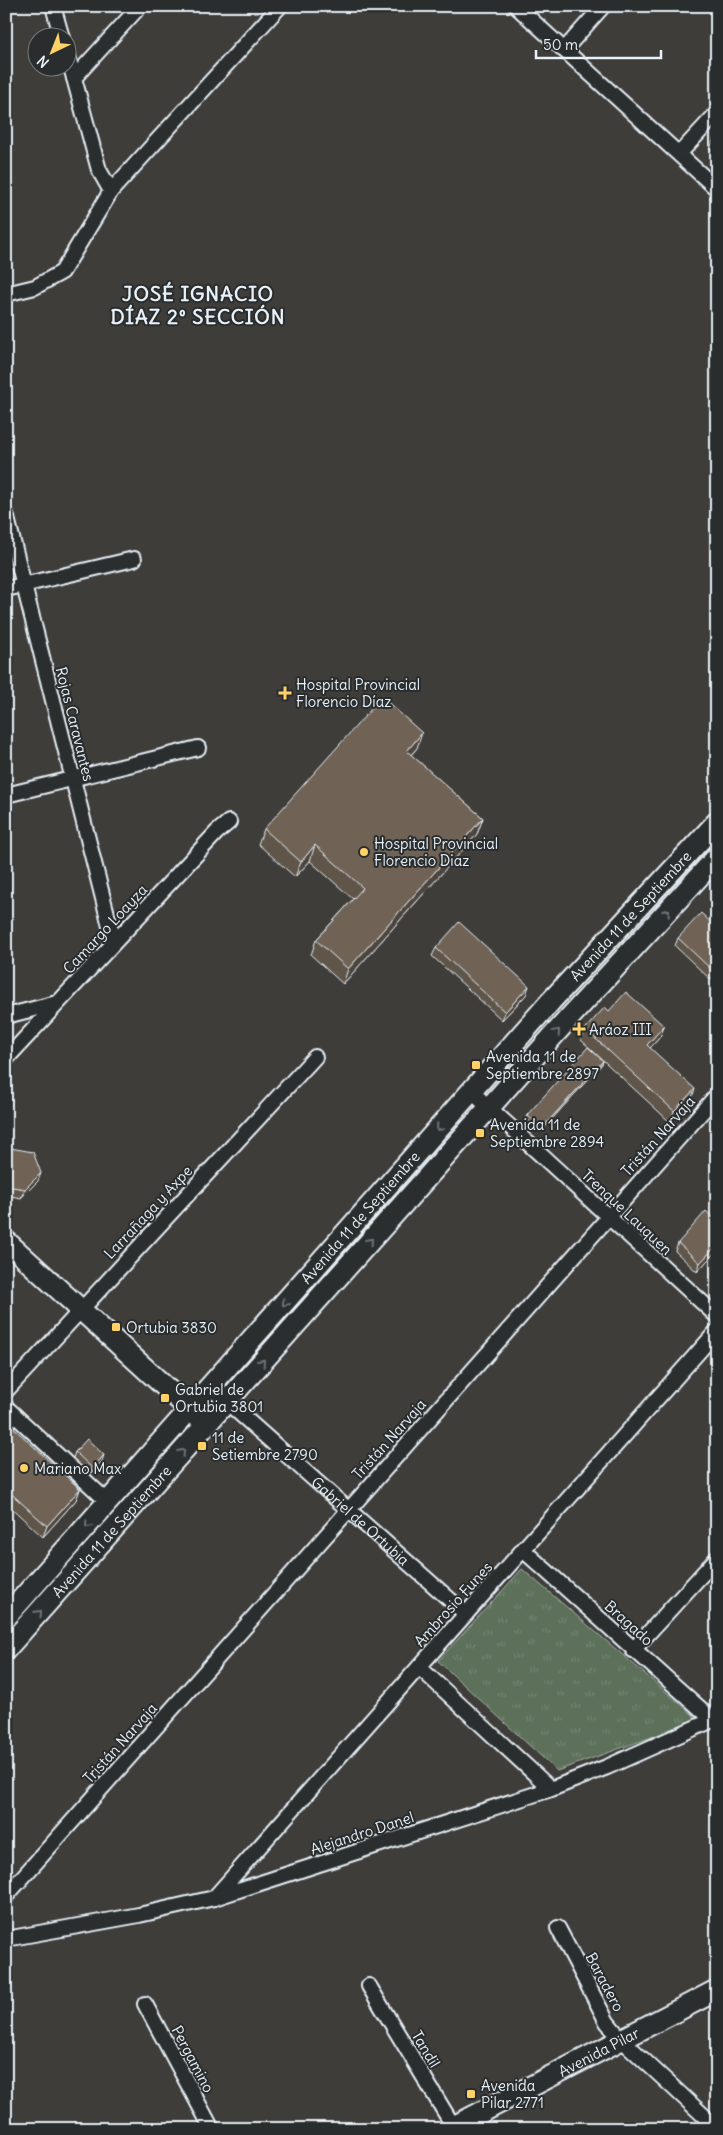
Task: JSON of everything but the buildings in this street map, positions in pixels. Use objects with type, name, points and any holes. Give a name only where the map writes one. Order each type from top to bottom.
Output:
[{"type":"main road","name":"Avenida 11 de Septiembre","points":[[6,1617],[211,1388],[561,989],[717,822]]},
{"type":"main road","name":"Avenida 11 de Septiembre","points":[[6,1649],[490,1109],[569,1018],[717,858]]},
{"type":"main road","points":[[6,1241],[206,1425]]},
{"type":"main road","name":"Avenida Pilar","points":[[454,2128],[717,1990]]},
{"type":"street","points":[[53,6],[59,28]]},
{"type":"street","points":[[78,74],[140,6]]},
{"type":"street","points":[[6,294],[36,287],[48,282],[62,272],[111,191],[280,6]]},
{"type":"street","points":[[516,6],[717,189]]},
{"type":"street","points":[[564,50],[603,6]]},
{"type":"street","points":[[74,78],[99,170],[111,191]]},
{"type":"street","points":[[679,154],[717,113]]},
{"type":"street","name":"Rojas Caravantes","points":[[6,514],[114,942]]},
{"type":"street","points":[[6,589],[134,559]]},
{"type":"street","points":[[6,795],[198,748]]},
{"type":"street","name":"Camargo Loayza","points":[[6,1060],[217,832],[229,822]]},
{"type":"street","points":[[6,1016],[58,1003]]},
{"type":"street","name":"Larrañaga y Axpe","points":[[6,1391],[315,1057]]},
{"type":"street","name":"Trenque Lauquen","points":[[471,1091],[717,1316]]},
{"type":"street","name":"Tristán Narvaja","points":[[6,1896],[717,1095]]},
{"type":"street","name":"Ambrosio Funes","points":[[214,1898],[717,1332]]},
{"type":"street","name":"Gabriel de Ortubia","points":[[211,1388],[466,1614]]},
{"type":"street","points":[[6,1407],[108,1502]]},
{"type":"street","name":"Bragado","points":[[523,1550],[634,1650],[715,1719]]},
{"type":"street","points":[[634,1650],[717,1558]]},
{"type":"street","points":[[419,1667],[551,1789]]},
{"type":"street","name":"Alejandro Danel","points":[[6,1939],[140,1915],[214,1898],[551,1789],[715,1719]]},
{"type":"street","name":"Baradero","points":[[558,1928],[607,2022],[621,2040],[717,2128]]},
{"type":"street","name":"Tandil","points":[[369,1986],[454,2128]]},
{"type":"street","name":"Pergamino","points":[[145,2004],[212,2129]]},
{"type":"green space","points":[[522,1569],[699,1720],[557,1771],[438,1661]]},
{"type":"place","name":"Hospital Provincial Florencio Díaz","points":[[285,693]]},
{"type":"place","name":"Hospital Provincial Florencio Diaz","points":[[364,852]]},
{"type":"place","name":"Aráoz III","points":[[579,1029]]},
{"type":"place","name":"Avenida 11 de Septiembre 2897","points":[[476,1065]]},
{"type":"place","name":"Avenida 11 de Septiembre 2894","points":[[480,1133]]},
{"type":"place","name":"Ortubia 3830","points":[[116,1327]]},
{"type":"place","name":"Gabriel de Ortubia 3801","points":[[165,1398]]},
{"type":"place","name":"11 de Setiembre 2790","points":[[202,1446]]},
{"type":"place","name":"Mariano Max","points":[[24,1468]]},
{"type":"place","name":"Avenida Pilar 2771","points":[[471,2094]]},
{"type":"district","name":"JOSÉ IGNACIO DÍAZ 2° SECCIÓN","points":[[198,304]]}]
